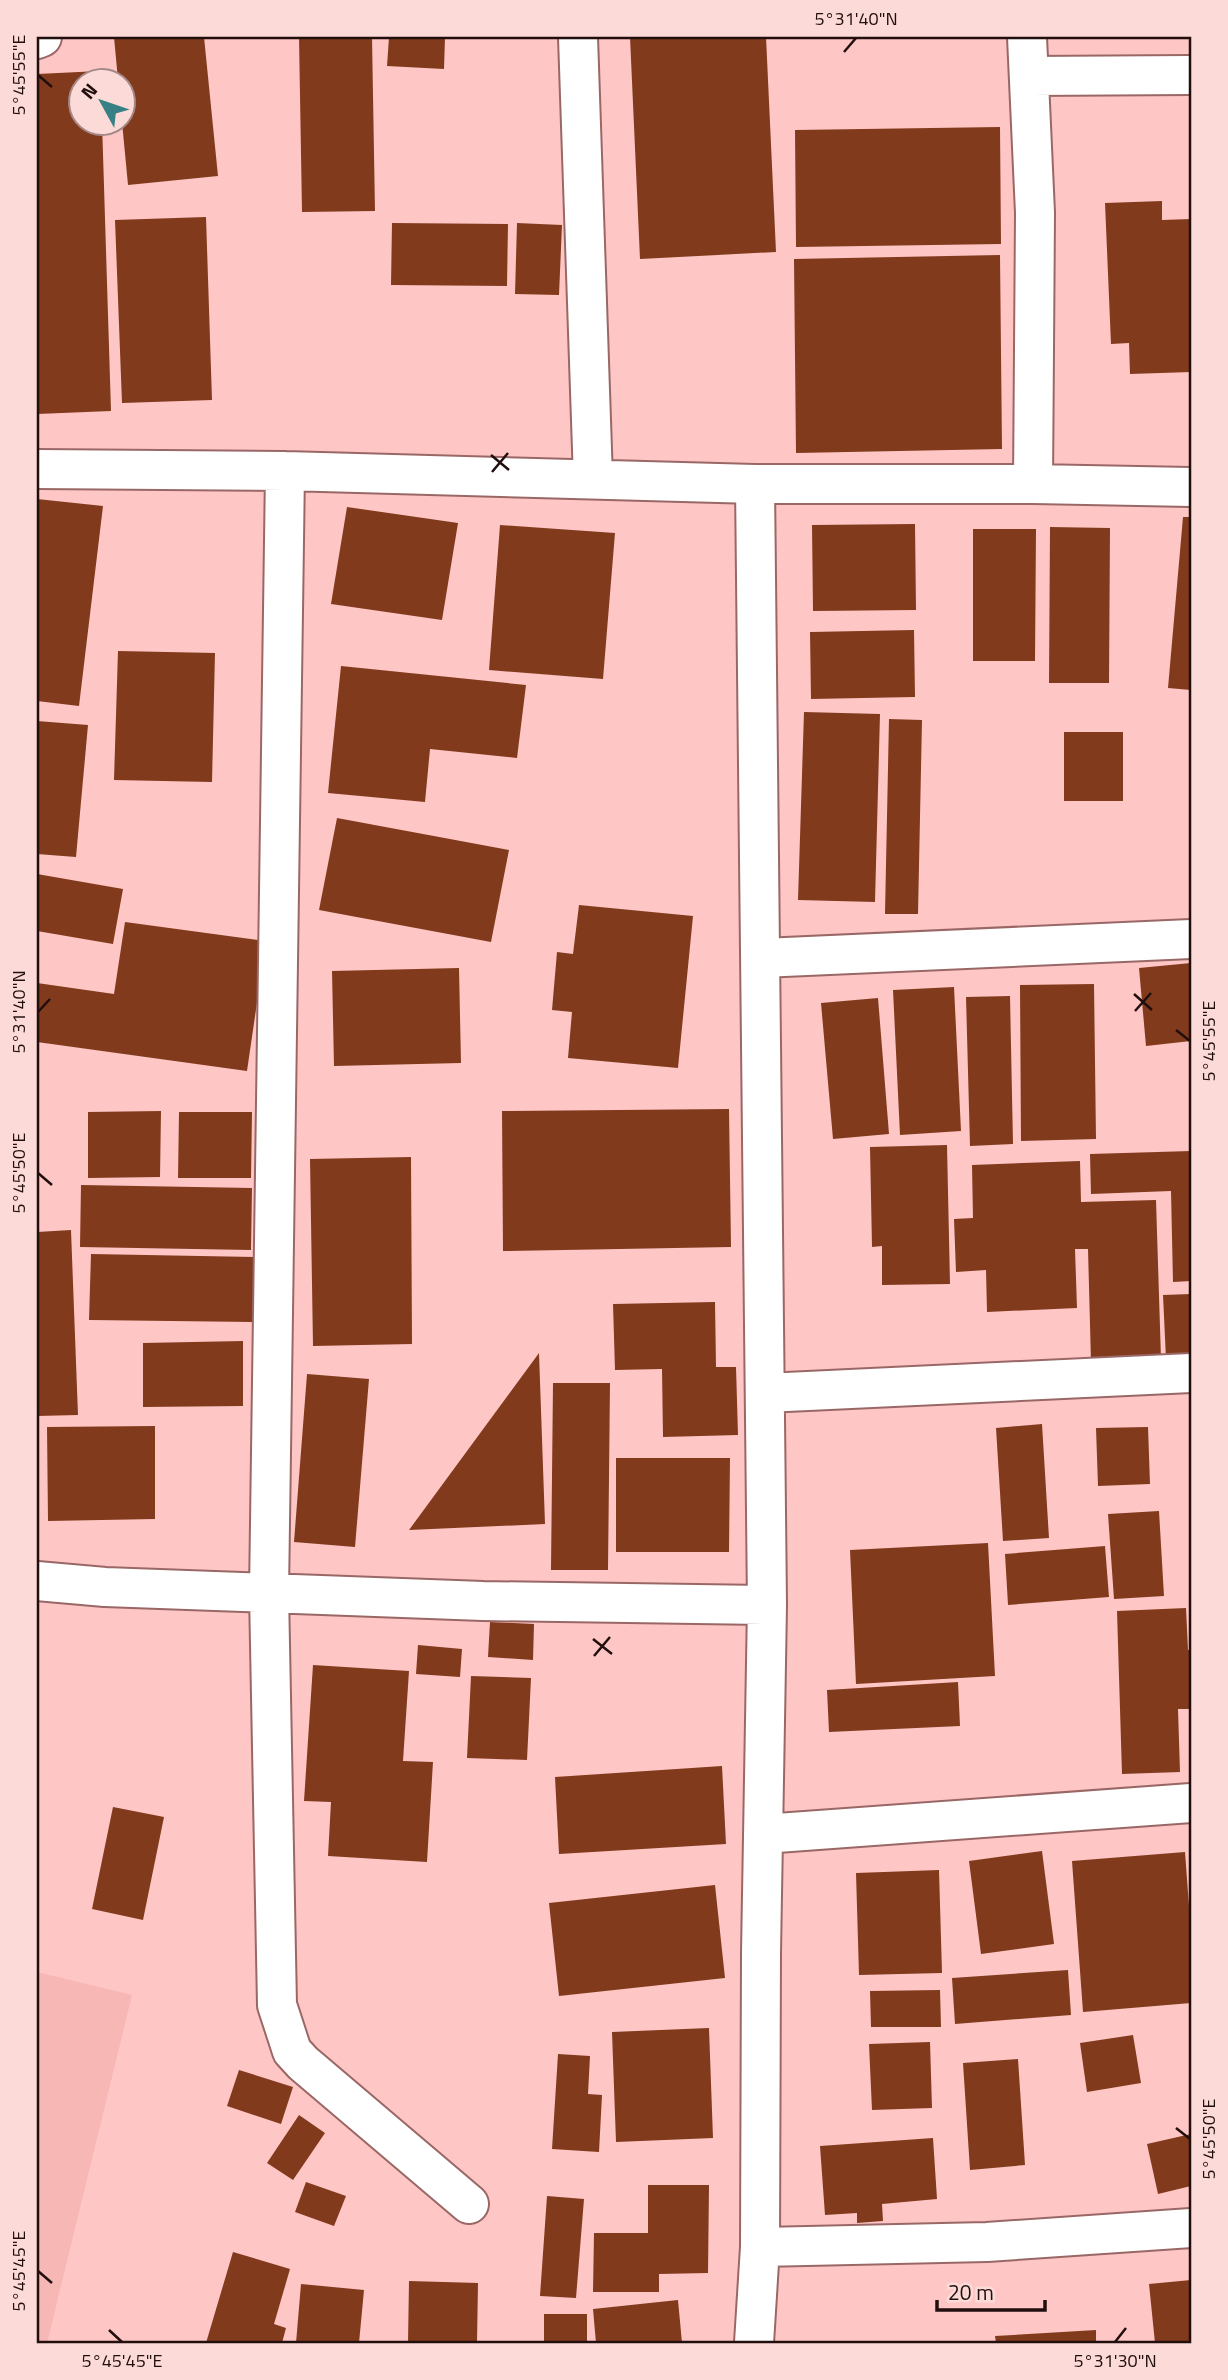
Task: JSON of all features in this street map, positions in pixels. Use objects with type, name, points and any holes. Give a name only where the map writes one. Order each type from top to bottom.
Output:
[{"type":"street","points":[[37,39],[42,37]]},
{"type":"street","points":[[578,37],[593,479]]},
{"type":"street","points":[[1027,37],[1035,213],[1032,484]]},
{"type":"street","points":[[1029,76],[1191,75]]},
{"type":"street","points":[[37,469],[285,471],[755,484],[1191,487]]},
{"type":"street","points":[[285,471],[269,1593],[277,2005],[292,2051],[303,2063],[469,2204]]},
{"type":"street","points":[[754,2343],[760,2247],[767,1605],[755,484]]},
{"type":"street","points":[[761,958],[1191,939]]},
{"type":"street","points":[[765,1393],[1191,1373]]},
{"type":"street","points":[[37,1581],[105,1587],[483,1601],[767,1605]]},
{"type":"street","points":[[763,1834],[1191,1803]]},
{"type":"street","points":[[760,2247],[987,2242],[1191,2228]]},
{"type":"shaded area","points":[[37,1972],[132,1995],[47,2343],[37,2343]]},
{"type":"building","points":[[114,37],[204,37],[218,176],[128,185],[123,136],[136,136],[136,66],[117,66]]},
{"type":"building","points":[[299,37],[372,37],[375,211],[302,212]]},
{"type":"building","points":[[389,37],[445,37],[444,69],[387,66]]},
{"type":"building","points":[[630,37],[766,37],[776,252],[640,259]]},
{"type":"building","points":[[66,73],[66,136],[102,136],[111,411],[37,414],[37,74]]},
{"type":"building","points":[[1000,127],[1001,244],[796,247],[795,130]]},
{"type":"building","points":[[1162,201],[1162,220],[1191,219],[1191,372],[1130,374],[1129,343],[1111,344],[1105,203]]},
{"type":"building","points":[[206,217],[212,400],[122,403],[115,220]]},
{"type":"building","points":[[392,223],[508,224],[507,286],[391,285]]},
{"type":"building","points":[[517,223],[562,225],[559,295],[515,294]]},
{"type":"building","points":[[1000,255],[1002,449],[796,453],[794,259]]},
{"type":"building","points":[[37,499],[103,506],[79,706],[37,701]]},
{"type":"building","points":[[347,507],[458,523],[442,620],[331,604]]},
{"type":"building","points":[[1183,517],[1191,517],[1191,690],[1168,688]]},
{"type":"building","points":[[915,524],[916,610],[813,611],[812,525]]},
{"type":"building","points":[[500,525],[615,533],[603,679],[489,670]]},
{"type":"building","points":[[1050,527],[1110,528],[1109,683],[1049,683]]},
{"type":"building","points":[[973,529],[1036,529],[1035,661],[973,661]]},
{"type":"building","points":[[914,630],[915,697],[811,699],[810,632]]},
{"type":"building","points":[[118,651],[215,653],[212,782],[114,780]]},
{"type":"building","points":[[341,666],[526,685],[517,758],[430,749],[425,802],[328,793]]},
{"type":"building","points":[[804,712],[880,714],[875,902],[798,900]]},
{"type":"building","points":[[889,719],[922,720],[918,914],[885,914]]},
{"type":"building","points":[[37,721],[88,725],[76,857],[37,854]]},
{"type":"building","points":[[1064,732],[1123,732],[1123,801],[1064,801]]},
{"type":"building","points":[[337,818],[509,850],[491,942],[319,910]]},
{"type":"building","points":[[37,874],[123,889],[113,944],[37,931]]},
{"type":"building","points":[[579,905],[693,916],[678,1068],[568,1058],[572,1012],[552,1010],[557,952],[573,954]]},
{"type":"building","points":[[125,922],[266,941],[247,1071],[37,1042],[37,983],[114,994]]},
{"type":"building","points":[[1191,963],[1191,1041],[1146,1046],[1139,968]]},
{"type":"building","points":[[459,968],[461,1063],[334,1066],[332,971]]},
{"type":"building","points":[[1094,984],[1096,1139],[1021,1141],[1020,985]]},
{"type":"building","points":[[954,987],[961,1131],[900,1135],[893,990]]},
{"type":"building","points":[[1010,996],[1013,1144],[970,1146],[966,997]]},
{"type":"building","points":[[878,998],[889,1134],[833,1139],[821,1003]]},
{"type":"building","points":[[729,1109],[731,1247],[503,1251],[502,1111]]},
{"type":"building","points":[[161,1111],[160,1177],[88,1178],[88,1112]]},
{"type":"building","points":[[179,1112],[252,1112],[251,1178],[178,1178]]},
{"type":"building","points":[[947,1145],[950,1284],[882,1285],[882,1246],[872,1247],[870,1147]]},
{"type":"building","points":[[1191,1151],[1191,1281],[1173,1282],[1171,1191],[1091,1194],[1090,1154]]},
{"type":"building","points":[[411,1157],[412,1344],[313,1346],[310,1159]]},
{"type":"building","points":[[1080,1161],[1081,1202],[1156,1200],[1161,1359],[1091,1362],[1088,1249],[1075,1249],[1077,1308],[987,1312],[986,1270],[956,1272],[954,1219],[973,1218],[972,1165]]},
{"type":"building","points":[[81,1185],[252,1188],[251,1250],[80,1247]]},
{"type":"building","points":[[71,1230],[78,1415],[37,1416],[37,1232]]},
{"type":"building","points":[[91,1254],[255,1257],[253,1322],[89,1320]]},
{"type":"building","points":[[1191,1294],[1191,1357],[1166,1359],[1163,1295]]},
{"type":"building","points":[[715,1302],[716,1367],[736,1367],[738,1435],[663,1437],[662,1369],[615,1370],[613,1304]]},
{"type":"building","points":[[243,1341],[243,1406],[143,1407],[143,1343]]},
{"type":"building","points":[[539,1353],[545,1524],[409,1530],[456,1466]]},
{"type":"building","points":[[307,1374],[369,1379],[355,1547],[294,1542]]},
{"type":"building","points":[[553,1383],[610,1383],[608,1570],[551,1570]]},
{"type":"building","points":[[1042,1424],[1049,1538],[1003,1541],[996,1428]]},
{"type":"building","points":[[155,1426],[155,1519],[48,1521],[47,1427]]},
{"type":"building","points":[[1148,1427],[1150,1484],[1098,1486],[1096,1428]]},
{"type":"building","points":[[616,1458],[730,1458],[729,1552],[616,1552]]},
{"type":"building","points":[[1159,1511],[1164,1596],[1114,1599],[1108,1514]]},
{"type":"building","points":[[988,1543],[995,1676],[856,1684],[850,1550]]},
{"type":"building","points":[[1105,1546],[1109,1597],[1008,1605],[1005,1554]]},
{"type":"building","points":[[1186,1608],[1188,1650],[1191,1650],[1191,1709],[1178,1709],[1180,1772],[1122,1774],[1117,1611]]},
{"type":"building","points":[[490,1622],[534,1624],[533,1660],[488,1657]]},
{"type":"building","points":[[418,1645],[462,1649],[460,1677],[416,1674]]},
{"type":"building","points":[[313,1665],[409,1671],[403,1761],[433,1762],[427,1862],[328,1856],[331,1802],[304,1801]]},
{"type":"building","points":[[471,1676],[531,1678],[527,1760],[467,1758]]},
{"type":"building","points":[[958,1682],[960,1726],[829,1732],[827,1690]]},
{"type":"building","points":[[722,1766],[726,1844],[559,1854],[555,1777]]},
{"type":"building","points":[[113,1807],[164,1817],[143,1920],[92,1909]]},
{"type":"building","points":[[1042,1851],[1054,1944],[981,1954],[969,1861]]},
{"type":"building","points":[[1185,1852],[1191,1933],[1191,2003],[1083,2012],[1072,1861]]},
{"type":"building","points":[[939,1870],[942,1973],[859,1975],[856,1873]]},
{"type":"building","points":[[715,1885],[725,1978],[559,1996],[549,1903]]},
{"type":"building","points":[[1068,1970],[1071,2015],[955,2024],[952,1978]]},
{"type":"building","points":[[940,1990],[941,2027],[871,2027],[870,1991]]},
{"type":"building","points":[[709,2028],[713,2138],[616,2142],[612,2032]]},
{"type":"building","points":[[1133,2035],[1141,2083],[1087,2092],[1080,2043]]},
{"type":"building","points":[[930,2042],[932,2108],[872,2110],[869,2044]]},
{"type":"building","points":[[558,2054],[590,2056],[588,2094],[602,2095],[599,2152],[552,2149]]},
{"type":"building","points":[[1018,2059],[1025,2165],[970,2170],[963,2063]]},
{"type":"building","points":[[239,2070],[293,2087],[281,2124],[227,2106]]},
{"type":"building","points":[[299,2115],[325,2133],[293,2180],[267,2163]]},
{"type":"building","points":[[1191,2134],[1191,2186],[1158,2194],[1147,2144]]},
{"type":"building","points":[[933,2138],[937,2199],[882,2204],[883,2221],[857,2223],[857,2213],[825,2215],[820,2146]]},
{"type":"building","points":[[306,2182],[346,2196],[334,2226],[295,2212]]},
{"type":"building","points":[[648,2185],[709,2185],[708,2273],[659,2274],[659,2292],[593,2292],[594,2233],[648,2233]]},
{"type":"building","points":[[547,2196],[584,2199],[576,2298],[540,2296]]},
{"type":"building","points":[[233,2252],[290,2269],[274,2324],[286,2328],[282,2343],[206,2343]]},
{"type":"building","points":[[1191,2280],[1191,2343],[1155,2343],[1149,2284]]},
{"type":"building","points":[[409,2281],[478,2283],[477,2343],[408,2343]]},
{"type":"building","points":[[301,2284],[364,2290],[359,2343],[296,2343]]},
{"type":"building","points":[[678,2300],[682,2343],[596,2343],[593,2309]]},
{"type":"building","points":[[544,2314],[587,2314],[587,2343],[544,2343]]},
{"type":"building","points":[[1096,2330],[1096,2343],[996,2343],[995,2336]]}]
